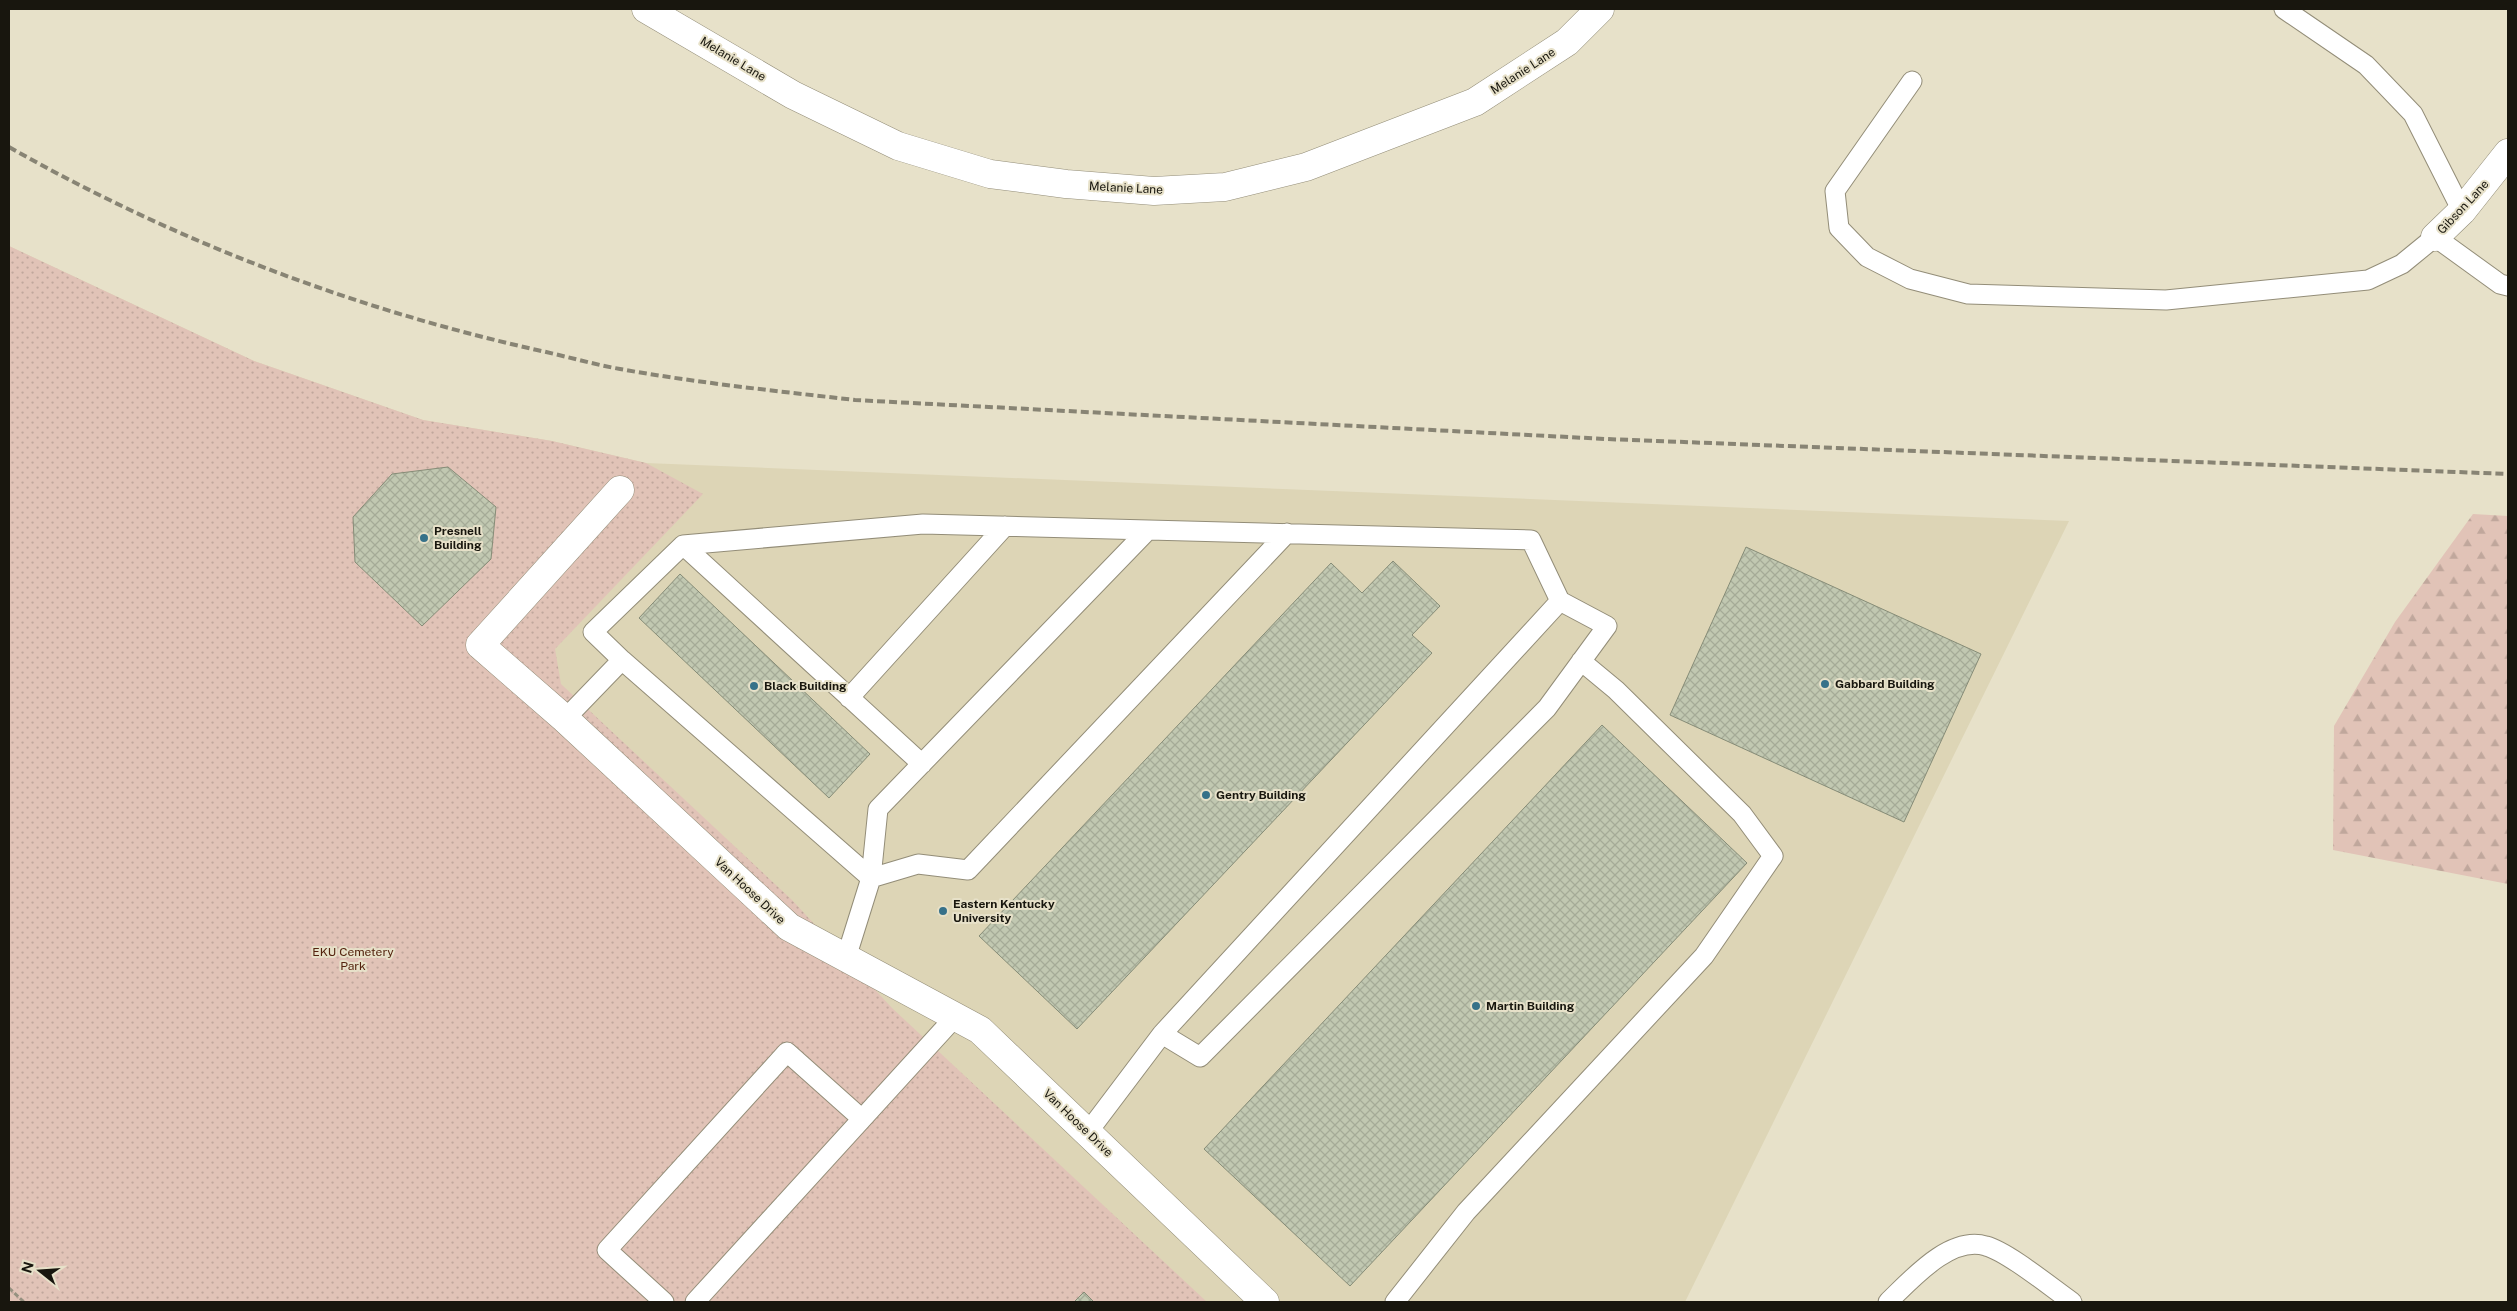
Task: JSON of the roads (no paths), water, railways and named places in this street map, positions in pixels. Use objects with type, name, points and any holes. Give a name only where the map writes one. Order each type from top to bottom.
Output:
[{"type":"street","name":"Melanie Lane","points":[[646,9],[792,94],[898,146],[990,174],[1066,184],[1154,190],[1226,187],[1306,167],[1475,102],[1568,42],[1600,9]]},
{"type":"street","name":"Gibson Lane","points":[[2435,237],[2462,211],[2508,153]]},
{"type":"street","name":"Van Hoose Drive","points":[[620,490],[480,645],[564,719],[789,927],[980,1030],[1265,1302]]},
{"type":"lane","points":[[2284,9],[2366,65],[2413,114],[2462,211]]},
{"type":"lane","points":[[1912,81],[1835,191],[1839,228],[1867,258],[1910,279],[1968,294],[2166,300],[2368,280],[2402,264],[2435,237],[2500,284],[2508,286]]},
{"type":"lane","points":[[871,878],[622,660],[593,632],[682,545],[924,524],[1531,540],[1560,601],[1607,626],[1547,708],[1200,1057],[1162,1034]]},
{"type":"lane","points":[[850,698],[1005,526]]},
{"type":"lane","points":[[846,958],[871,878],[878,810],[1148,530]]},
{"type":"lane","points":[[871,878],[918,864],[968,870],[1287,533]]},
{"type":"lane","points":[[682,545],[922,764]]},
{"type":"lane","points":[[1088,1132],[1162,1034],[1560,601]]},
{"type":"lane","points":[[564,719],[622,660]]},
{"type":"lane","points":[[1395,1302],[1466,1212],[1704,956],[1773,856],[1742,814],[1616,690],[1581,661]]},
{"type":"lane","points":[[695,1302],[955,1017]]},
{"type":"lane","points":[[664,1302],[607,1250],[787,1052],[862,1119]]},
{"type":"lane","points":[[1888,1302],[1916,1274],[1946,1252],[1964,1246],[1986,1245],[2072,1302]]},
{"type":"railway","points":[[9,147],[135,212],[266,268],[332,292],[399,314],[537,350],[599,365],[708,383],[855,400],[1606,439],[2508,474]]},
{"type":"place","name":"Presnell Building","points":[[424,538]]},
{"type":"place","name":"Gabbard Building","points":[[1825,684]]},
{"type":"place","name":"Black Building","points":[[754,686]]},
{"type":"place","name":"Gentry Building","points":[[1206,795]]},
{"type":"place","name":"Eastern Kentucky University","points":[[943,911]]},
{"type":"place","name":"Martin Building","points":[[1476,1006]]},
{"type":"park label","name":"EKU Cemetery Park","points":[[353,959]]}]
